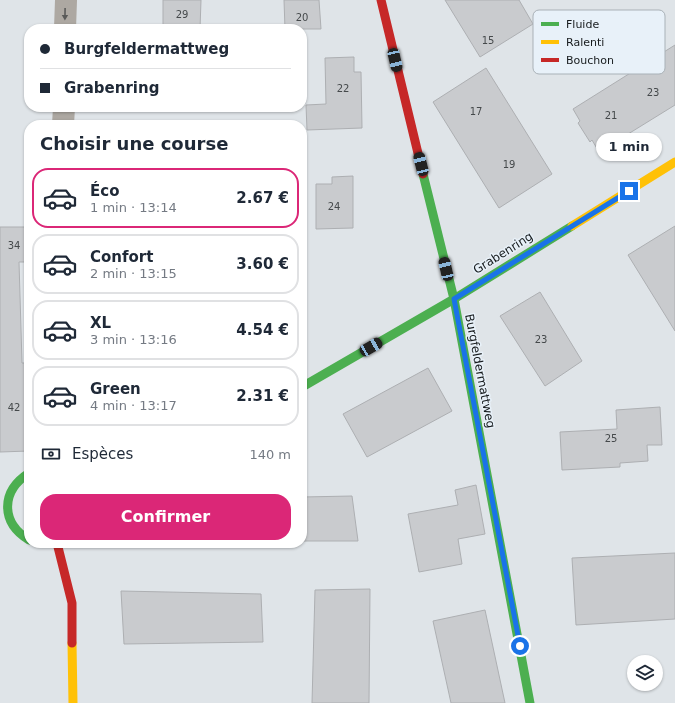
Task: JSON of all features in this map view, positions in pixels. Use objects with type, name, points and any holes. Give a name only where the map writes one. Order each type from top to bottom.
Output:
[{"type":"street","points":[[65,24],[66,0]]},
{"type":"street","name":"Burgfeldermattweg","points":[[380,0],[454,299],[530,703]]},
{"type":"street","name":"Grabenring","points":[[307,384],[454,299],[675,162]]},
{"type":"street","points":[[24,477],[16,482],[10,491],[4,511],[16,531],[24,537]]},
{"type":"street","points":[[58,548],[72,603],[73,703]]},
{"type":"building","points":[[163,0],[201,0],[200,24],[163,24]]},
{"type":"building","points":[[284,0],[319,0],[321,29],[307,29],[307,24],[285,24]]},
{"type":"building","points":[[445,0],[519,0],[533,24],[480,57]]},
{"type":"building","points":[[675,45],[675,105],[599,152],[592,140],[590,142],[578,123],[580,121],[573,109],[629,74],[665,74],[665,51]]},
{"type":"building","points":[[354,57],[354,72],[361,72],[362,128],[307,130],[307,105],[326,104],[325,58]]},
{"type":"building","points":[[486,68],[552,174],[499,208],[433,102]]},
{"type":"building","points":[[353,176],[353,228],[316,229],[316,184],[332,184],[332,177]]},
{"type":"building","points":[[675,226],[675,331],[628,255]]},
{"type":"building","points":[[0,227],[24,227],[24,262],[19,262],[22,363],[24,363],[24,451],[0,452]]},
{"type":"building","points":[[540,292],[582,361],[545,386],[500,316]]},
{"type":"building","points":[[428,368],[452,411],[367,457],[343,414]]},
{"type":"building","points":[[660,407],[662,445],[647,445],[648,461],[620,463],[620,467],[562,470],[560,432],[617,429],[616,410]]},
{"type":"building","points":[[476,485],[485,534],[458,539],[462,564],[419,572],[408,514],[458,505],[455,490]]},
{"type":"building","points":[[352,496],[358,541],[307,541],[307,497]]},
{"type":"building","points":[[675,553],[675,619],[576,625],[572,558]]},
{"type":"building","points":[[370,589],[369,703],[312,703],[315,590]]},
{"type":"building","points":[[121,591],[261,594],[263,642],[124,644]]},
{"type":"building","points":[[485,610],[505,703],[451,703],[433,621]]},
{"type":"traffic: fast","points":[[423,174],[454,299],[530,703]]},
{"type":"traffic: fast","points":[[307,384],[454,299],[572,226]]},
{"type":"traffic: fast","points":[[24,477],[13,489],[9,497],[8,506],[9,516],[13,524],[24,536]]},
{"type":"traffic: slow","points":[[572,226],[675,162]]},
{"type":"traffic: slow","points":[[72,643],[73,703]]},
{"type":"traffic: jam","points":[[381,0],[423,174]]},
{"type":"traffic: jam","points":[[58,548],[72,603],[72,643]]},
{"type":"route","points":[[520,646],[454,299],[499,269],[629,191]]}]
